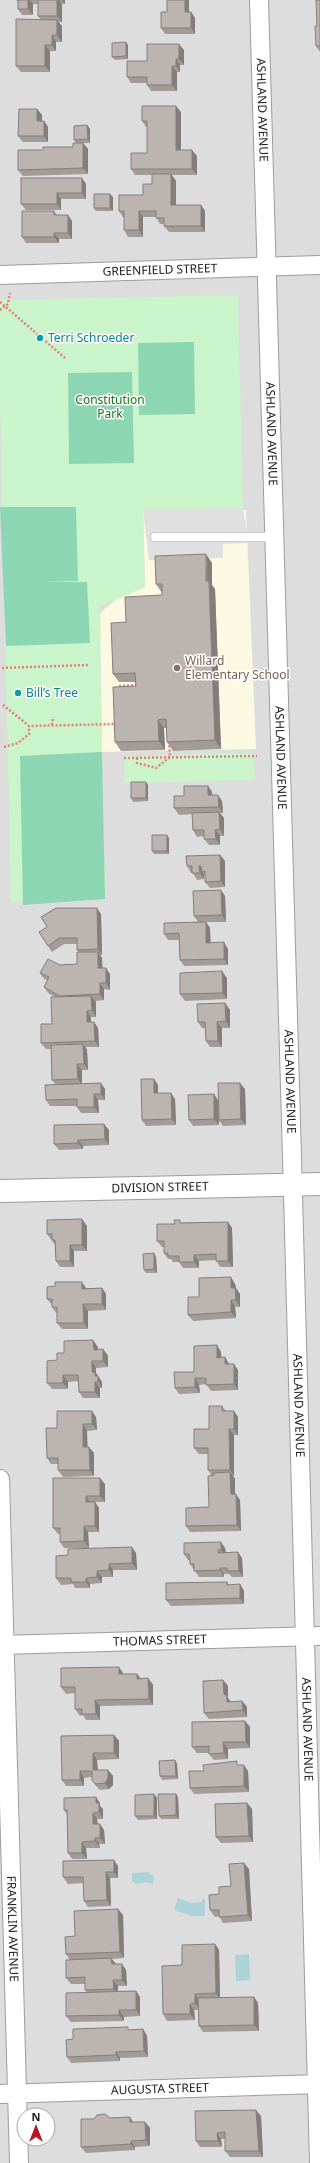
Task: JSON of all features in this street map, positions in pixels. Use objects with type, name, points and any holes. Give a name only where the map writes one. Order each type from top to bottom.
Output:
[{"type":"street","name":"ASHLAND AVENUE","points":[[259,0],[293,1184],[313,1636],[319,2163]]},
{"type":"street","name":"GREENFIELD STREET","points":[[0,275],[320,265]]},
{"type":"street","name":"DIVISION STREET","points":[[0,1191],[320,1184]]},
{"type":"street","name":"FRANKLIN AVENUE","points":[[0,1479],[8,2094],[19,2163]]},
{"type":"street","name":"THOMAS STREET","points":[[2,1645],[313,1636]]},
{"type":"street","name":"AUGUSTA STREET","points":[[8,2094],[318,2084]]},
{"type":"lane","points":[[155,537],[275,537]]},
{"type":"path","points":[[0,310],[6,306],[10,293]]},
{"type":"path","points":[[0,302],[65,358]]},
{"type":"path","points":[[2,668],[88,665]]},
{"type":"path","points":[[119,686],[141,685]]},
{"type":"path","points":[[3,705],[29,726],[120,724]]},
{"type":"path","points":[[52,717],[52,725]]},
{"type":"path","points":[[4,747],[18,743],[29,734],[29,726]]},
{"type":"path","points":[[169,735],[170,757]]},
{"type":"path","points":[[186,750],[186,757]]},
{"type":"path","points":[[124,758],[257,756]]},
{"type":"path","points":[[137,758],[137,763],[156,768],[170,757]]},
{"type":"shaded area","points":[[0,0],[320,0],[320,2163],[0,2163]]},
{"type":"shaded area","points":[[243,508],[249,543],[223,544],[223,558],[149,560],[143,510]]},
{"type":"shaded area","name":"Willard Elementary School","points":[[143,510],[246,510],[256,749],[102,752],[100,613],[118,598],[145,587]]},
{"type":"green space","name":"Constitution Park","points":[[238,295],[243,508],[143,510],[145,587],[99,607],[105,899],[11,902],[0,404],[0,300]]},
{"type":"green space","points":[[194,342],[195,414],[139,415],[138,343]]},
{"type":"green space","points":[[132,372],[134,463],[69,464],[68,373]]},
{"type":"green space","points":[[0,507],[76,507],[78,581],[40,582],[87,582],[90,643],[6,646]]},
{"type":"green space","points":[[102,752],[105,899],[23,905],[20,756]]},
{"type":"green space","points":[[254,753],[255,780],[125,783],[124,756]]},
{"type":"water","points":[[149,1872],[149,1874],[154,1876],[153,1884],[146,1882],[137,1884],[132,1881],[132,1873]]},
{"type":"water","points":[[178,1898],[192,1903],[202,1902],[202,1899],[205,1899],[205,1916],[192,1916],[174,1910]]},
{"type":"water","points":[[249,1954],[250,1980],[236,1981],[235,1955]]},
{"type":"building","points":[[18,0],[28,0],[28,9],[18,9]]},
{"type":"building","points":[[38,0],[57,0],[57,16],[38,16]]},
{"type":"building","points":[[167,0],[185,0],[185,12],[191,12],[191,28],[161,28],[161,12],[167,12]]},
{"type":"building","points":[[316,0],[320,0],[320,46],[316,46]]},
{"type":"building","points":[[16,19],[57,20],[57,35],[52,35],[52,45],[45,45],[45,66],[16,66]]},
{"type":"building","points":[[126,42],[126,56],[112,57],[112,43]]},
{"type":"building","points":[[147,44],[179,44],[179,59],[176,59],[176,66],[172,66],[172,85],[147,85],[147,77],[127,77],[127,61],[147,61]]},
{"type":"building","points":[[142,106],[176,106],[176,150],[192,150],[192,169],[131,169],[131,153],[147,153],[147,121],[142,121]]},
{"type":"building","points":[[19,109],[37,109],[37,121],[44,121],[44,136],[18,136]]},
{"type":"building","points":[[87,125],[88,139],[74,140],[74,126]]},
{"type":"building","points":[[73,143],[83,143],[83,168],[18,170],[18,150],[43,150],[43,147],[73,147]]},
{"type":"building","points":[[152,174],[171,174],[171,205],[201,205],[201,226],[164,226],[164,218],[156,218],[156,211],[139,211],[139,230],[124,230],[124,211],[119,211],[119,195],[143,195],[143,184],[152,184]]},
{"type":"building","points":[[21,178],[82,178],[82,193],[57,193],[57,204],[21,204]]},
{"type":"building","points":[[94,194],[110,194],[110,208],[94,208]]},
{"type":"building","points":[[22,211],[54,211],[54,215],[68,215],[68,233],[54,233],[54,237],[22,237]]},
{"type":"building","name":"Willard Elementary School","points":[[206,554],[206,581],[209,581],[215,740],[167,742],[166,719],[163,719],[158,720],[159,741],[115,742],[113,687],[136,686],[135,673],[113,674],[111,623],[126,622],[125,597],[162,595],[162,584],[156,584],[155,556]]},
{"type":"building","points":[[131,782],[146,782],[146,798],[131,798]]},
{"type":"building","points":[[184,786],[208,786],[208,795],[218,795],[219,807],[174,808],[174,796],[184,796]]},
{"type":"building","points":[[219,812],[220,829],[215,830],[216,839],[204,839],[204,830],[193,830],[192,813]]},
{"type":"building","points":[[152,835],[167,835],[167,851],[152,851]]},
{"type":"building","points":[[220,855],[221,881],[205,882],[205,871],[202,872],[201,866],[199,866],[200,873],[192,873],[192,866],[187,866],[186,856]]},
{"type":"building","points":[[221,890],[222,915],[194,916],[193,891]]},
{"type":"building","points":[[56,908],[97,908],[98,949],[77,950],[77,938],[59,938],[48,946],[39,932],[47,927],[41,917]]},
{"type":"building","points":[[206,922],[206,943],[224,942],[224,959],[180,960],[179,933],[164,934],[164,923]]},
{"type":"building","points":[[77,952],[98,952],[98,968],[106,968],[106,983],[100,983],[100,994],[60,996],[44,987],[49,977],[40,973],[48,959],[60,965],[77,964]]},
{"type":"building","points":[[222,971],[223,993],[180,994],[180,973]]},
{"type":"building","points":[[91,996],[92,1010],[87,1011],[87,1022],[94,1022],[95,1041],[41,1043],[41,1024],[52,1024],[51,997]]},
{"type":"building","points":[[225,1003],[226,1021],[217,1022],[218,1041],[206,1041],[205,1022],[198,1022],[197,1004]]},
{"type":"building","points":[[83,1044],[84,1064],[77,1064],[78,1079],[52,1080],[51,1045]]},
{"type":"building","points":[[141,1079],[154,1079],[154,1093],[171,1093],[172,1119],[142,1120]]},
{"type":"building","points":[[101,1083],[101,1094],[94,1094],[94,1107],[77,1107],[77,1099],[46,1100],[45,1085]]},
{"type":"building","points":[[218,1083],[240,1083],[241,1119],[219,1120]]},
{"type":"building","points":[[214,1094],[214,1119],[189,1120],[188,1095]]},
{"type":"building","points":[[104,1124],[105,1139],[78,1140],[78,1143],[54,1144],[54,1125]]},
{"type":"building","points":[[82,1219],[82,1245],[70,1245],[70,1261],[56,1261],[55,1240],[52,1240],[52,1234],[47,1234],[47,1220]]},
{"type":"building","points":[[174,1220],[180,1220],[180,1223],[228,1222],[228,1261],[216,1261],[216,1254],[194,1255],[194,1262],[179,1262],[179,1256],[168,1256],[168,1253],[164,1253],[164,1241],[157,1241],[157,1224],[175,1224]]},
{"type":"building","points":[[154,1253],[154,1269],[144,1270],[143,1254]]},
{"type":"building","points":[[231,1277],[231,1288],[235,1288],[236,1300],[231,1300],[231,1312],[188,1315],[188,1297],[199,1297],[199,1278]]},
{"type":"building","points":[[55,1282],[82,1282],[82,1289],[102,1288],[102,1304],[83,1304],[84,1323],[57,1323],[57,1307],[52,1307],[52,1299],[47,1299],[47,1287],[55,1286]]},
{"type":"building","points":[[93,1340],[94,1350],[103,1349],[103,1361],[92,1361],[92,1372],[95,1372],[95,1376],[98,1376],[98,1382],[95,1382],[95,1392],[79,1392],[78,1375],[63,1375],[63,1383],[47,1383],[47,1361],[57,1360],[57,1353],[64,1353],[64,1341]]},
{"type":"building","points":[[217,1345],[217,1358],[225,1357],[225,1364],[234,1364],[234,1384],[206,1385],[206,1378],[195,1378],[195,1387],[175,1388],[174,1372],[194,1372],[194,1346]]},
{"type":"building","points":[[209,1406],[222,1406],[222,1411],[234,1411],[234,1429],[229,1429],[230,1470],[208,1470],[208,1448],[194,1448],[194,1429],[209,1429]]},
{"type":"building","points":[[57,1411],[92,1411],[92,1424],[83,1424],[83,1447],[89,1447],[90,1470],[58,1470],[58,1458],[47,1458],[46,1428],[57,1428]]},
{"type":"building","points":[[230,1472],[231,1494],[236,1494],[237,1525],[186,1526],[186,1508],[209,1507],[208,1476],[214,1475],[213,1473]]},
{"type":"building","points":[[53,1478],[100,1478],[100,1496],[86,1496],[86,1502],[95,1502],[95,1526],[84,1526],[84,1541],[60,1542],[60,1528],[53,1528]]},
{"type":"building","points":[[221,1542],[221,1550],[218,1550],[218,1553],[238,1552],[239,1571],[227,1571],[227,1568],[220,1568],[220,1570],[194,1571],[194,1564],[190,1564],[189,1554],[184,1554],[184,1543]]},
{"type":"building","points":[[132,1547],[132,1563],[109,1564],[109,1570],[97,1571],[97,1577],[86,1578],[86,1582],[71,1582],[71,1578],[56,1578],[56,1556],[68,1555],[68,1549]]},
{"type":"building","points":[[227,1582],[227,1585],[240,1584],[240,1598],[166,1600],[166,1583]]},
{"type":"building","points":[[119,1667],[119,1674],[137,1674],[137,1679],[148,1678],[149,1699],[95,1700],[96,1714],[82,1714],[82,1709],[75,1709],[75,1687],[61,1687],[61,1668]]},
{"type":"building","points":[[223,1680],[224,1694],[227,1696],[227,1702],[242,1701],[243,1710],[204,1713],[203,1681]]},
{"type":"building","points":[[245,1721],[246,1742],[223,1742],[224,1753],[209,1754],[209,1746],[192,1747],[192,1722]]},
{"type":"building","points":[[114,1735],[114,1753],[93,1753],[93,1770],[108,1770],[108,1779],[105,1783],[95,1784],[92,1780],[92,1771],[80,1771],[80,1780],[62,1780],[61,1736]]},
{"type":"building","points":[[175,1760],[176,1776],[160,1776],[159,1761]]},
{"type":"building","points":[[237,1761],[237,1765],[244,1765],[244,1786],[190,1788],[189,1771],[204,1771],[203,1765]]},
{"type":"building","points":[[154,1794],[154,1816],[135,1816],[135,1795]]},
{"type":"building","points":[[158,1794],[176,1794],[176,1815],[159,1816]]},
{"type":"building","points":[[96,1797],[96,1803],[99,1803],[99,1812],[93,1813],[93,1824],[100,1824],[100,1838],[95,1838],[95,1841],[82,1842],[82,1853],[68,1853],[67,1810],[64,1810],[64,1798]]},
{"type":"building","points":[[247,1803],[249,1836],[216,1837],[215,1804]]},
{"type":"building","points":[[114,1860],[114,1872],[106,1872],[107,1900],[84,1901],[83,1877],[63,1877],[63,1861]]},
{"type":"building","points":[[244,1863],[248,1915],[219,1917],[219,1910],[210,1910],[209,1895],[219,1894],[219,1887],[231,1886],[229,1864]]},
{"type":"building","points":[[118,1909],[120,1952],[66,1954],[65,1937],[75,1936],[74,1911]]},
{"type":"building","points":[[215,1944],[216,1993],[195,1994],[195,2003],[190,2004],[190,2014],[163,2014],[162,1966],[182,1965],[182,1945]]},
{"type":"building","points":[[111,1958],[112,1964],[122,1964],[122,1980],[113,1980],[114,1989],[85,1990],[85,1977],[66,1978],[66,1960]]},
{"type":"building","points":[[136,1991],[136,2010],[119,2010],[119,2015],[66,2016],[66,1993]]},
{"type":"building","points":[[254,1997],[254,2025],[199,2026],[198,1998]]},
{"type":"building","points":[[128,2027],[128,2030],[143,2029],[144,2051],[116,2052],[116,2055],[67,2057],[66,2040],[73,2039],[73,2029]]},
{"type":"building","points":[[256,2110],[259,2151],[225,2151],[225,2132],[217,2133],[218,2141],[196,2141],[195,2111]]},
{"type":"building","points":[[105,2114],[110,2118],[130,2117],[130,2122],[145,2122],[146,2140],[131,2141],[131,2144],[81,2147],[81,2119],[94,2119],[97,2115]]},
{"type":"place","name":"Terri Schroeder","points":[[40,338]]},
{"type":"place","name":"Willard Elementary School","points":[[177,668]]},
{"type":"place","name":"Bill’s Tree","points":[[18,693]]}]
